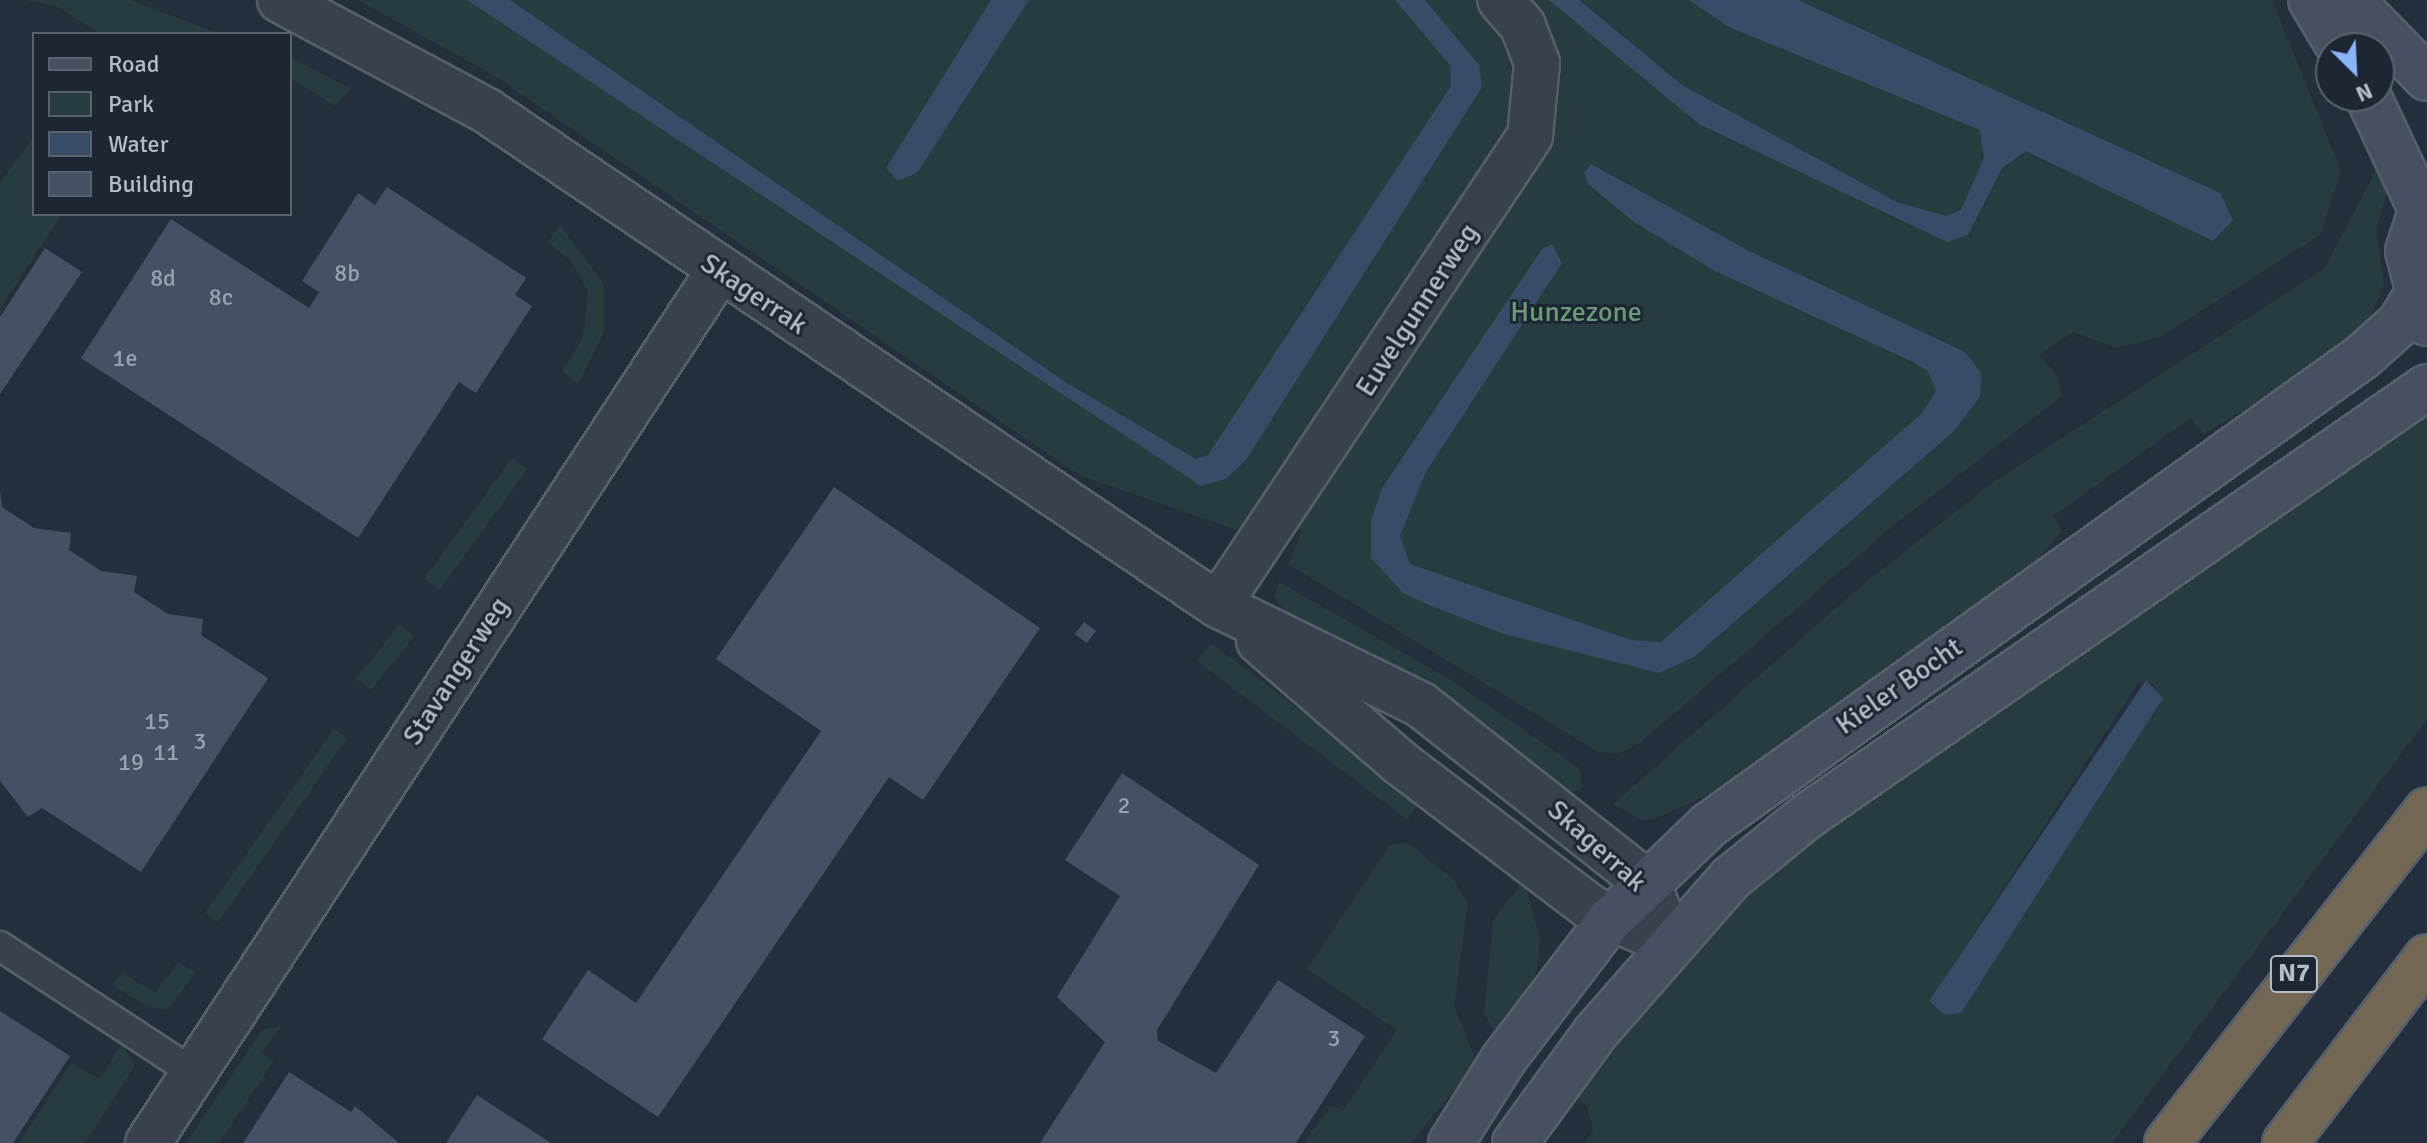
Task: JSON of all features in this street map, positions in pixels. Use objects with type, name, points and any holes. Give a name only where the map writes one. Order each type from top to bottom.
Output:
[{"type":"highway","name":"N7","points":[[2167,1143],[2427,810]]},
{"type":"highway","points":[[2285,1143],[2427,957]]},
{"type":"main road","points":[[2311,0],[2330,32]]},
{"type":"main road","points":[[2351,0],[2427,78]]},
{"type":"main road","points":[[2377,112],[2423,199],[2408,251],[2421,311]]},
{"type":"main road","name":"Kieler Bocht","points":[[1451,1143],[1503,1060],[1609,921],[1647,883],[1774,775],[2362,357],[2400,323],[2421,311]]},
{"type":"main road","name":"Kieler Bocht","points":[[1515,1143],[1671,941],[1731,878],[1806,817],[2427,387]]},
{"type":"street","name":"Skagerrak","points":[[280,0],[487,111],[719,271],[1218,605],[1399,762],[1609,921],[1671,941]]},
{"type":"street","name":"Euvelgunnerweg","points":[[1218,605],[1530,136],[1537,63],[1523,26],[1500,0]]},
{"type":"street","name":"Stavangerweg","points":[[148,1143],[719,271]]},
{"type":"street","name":"Skagerrak","points":[[1218,605],[1421,705],[1647,883],[1671,941]]},
{"type":"lane","points":[[0,946],[194,1073]]},
{"type":"green space","points":[[26,0],[131,0],[215,32],[98,32],[56,6]]},
{"type":"green space","name":"Hunzezone","points":[[358,0],[2272,0],[2341,171],[2320,235],[2162,336],[2117,348],[2073,332],[2039,355],[2057,375],[2062,396],[1894,525],[1641,742],[1620,753],[1598,752],[1288,564],[1302,531],[1264,517],[1248,534],[1079,475],[495,76]],"holes":[[[1974,408],[1737,614],[1626,667],[1609,642],[1661,649]]]},
{"type":"green space","points":[[292,58],[350,88],[336,106],[292,79]]},
{"type":"green space","points":[[32,139],[32,216],[61,216],[0,309],[0,183]]},
{"type":"green space","points":[[2380,162],[2389,186],[2376,228],[2384,284],[2368,323],[2339,355],[2203,434],[2191,418],[2053,516],[2062,531],[2004,598],[1743,779],[1655,819],[1641,820],[1613,804],[1861,586],[1992,483],[2325,268]]},
{"type":"green space","points":[[560,225],[604,284],[604,332],[578,384],[562,371],[583,338],[588,291],[571,261],[548,242]]},
{"type":"green space","points":[[2427,411],[2427,719],[2112,1143],[1585,1143],[1593,1130],[1587,1107],[1574,1094],[1680,948],[1821,823]],"holes":[[[2139,682],[2153,684],[2162,698],[1961,1013],[1945,1015],[1929,1001]]]},
{"type":"green space","points":[[512,458],[527,469],[440,590],[424,579]]},
{"type":"green space","points":[[1279,582],[1451,680],[1579,768],[1583,788],[1572,792],[1288,618],[1274,596]]},
{"type":"green space","points":[[400,624],[415,636],[371,690],[356,678]]},
{"type":"green space","points":[[1211,643],[1421,801],[1407,820],[1197,661]]},
{"type":"green space","points":[[334,729],[347,738],[218,922],[205,913]]},
{"type":"green space","points":[[1408,843],[1452,878],[1468,903],[1454,1006],[1477,1063],[1410,1143],[1304,1143],[1331,1106],[1343,1111],[1397,1030],[1307,969],[1390,845]]},
{"type":"green space","points":[[1524,879],[1540,940],[1537,969],[1530,992],[1497,1034],[1484,1014],[1493,921]]},
{"type":"green space","points":[[178,962],[196,973],[167,1009],[148,1007],[113,985],[122,972],[155,993]]},
{"type":"green space","points":[[281,1026],[261,1053],[274,1061],[219,1143],[186,1143],[262,1030]]},
{"type":"green space","points":[[122,1045],[135,1066],[85,1143],[19,1143],[71,1063],[99,1079]]},
{"type":"water","points":[[467,0],[510,0],[1067,383],[1196,459],[1208,455],[1451,86],[1450,65],[1395,0],[1425,0],[1479,65],[1482,87],[1246,460],[1226,479],[1201,486]]},
{"type":"water","points":[[991,0],[1029,0],[917,173],[898,181],[886,168]]},
{"type":"water","points":[[1549,0],[1579,0],[1682,85],[1897,202],[1946,216],[1961,210],[1984,158],[1980,130],[1729,27],[1689,0],[1798,0],[2220,193],[2233,220],[2213,241],[2026,151],[2002,168],[1968,235],[1947,242],[1699,124]]},
{"type":"water","points":[[1591,164],[1751,252],[1965,352],[1981,373],[1980,397],[1954,431],[1694,657],[1659,673],[1504,634],[1431,606],[1403,593],[1371,558],[1371,521],[1382,488],[1542,249],[1552,244],[1562,263],[1426,472],[1400,536],[1410,564],[1631,640],[1661,642],[1922,413],[1936,391],[1928,371],[1911,361],[1715,271],[1634,222],[1588,184],[1584,173]]},
{"type":"water","points":[[2146,680],[2163,698],[1961,1013],[1945,1015],[1929,1001]]},
{"type":"building","points":[[387,187],[526,278],[515,295],[532,306],[476,393],[459,382],[358,538],[81,358],[171,219],[309,308],[319,292],[302,281],[358,193],[375,205]]},
{"type":"building","points":[[45,248],[82,272],[0,394],[0,317]]},
{"type":"building","points":[[834,487],[1040,628],[923,800],[889,777],[658,1117],[542,1039],[588,970],[636,1003],[821,731],[716,659]]},
{"type":"building","points":[[0,490],[2,507],[34,528],[71,533],[69,550],[101,571],[137,576],[134,592],[168,614],[203,619],[201,635],[268,678],[141,872],[42,808],[28,817],[0,781]]},
{"type":"building","points":[[1084,622],[1096,631],[1087,643],[1075,634]]},
{"type":"building","points":[[1122,773],[1259,865],[1157,1030],[1158,1041],[1216,1073],[1278,980],[1365,1036],[1296,1143],[1040,1143],[1105,1042],[1057,997],[1120,896],[1065,860]]},
{"type":"building","points":[[0,1011],[70,1056],[13,1143],[0,1143]]},
{"type":"building","points":[[289,1072],[351,1112],[355,1106],[399,1143],[243,1143]]},
{"type":"building","points":[[477,1095],[551,1143],[446,1143]]}]
